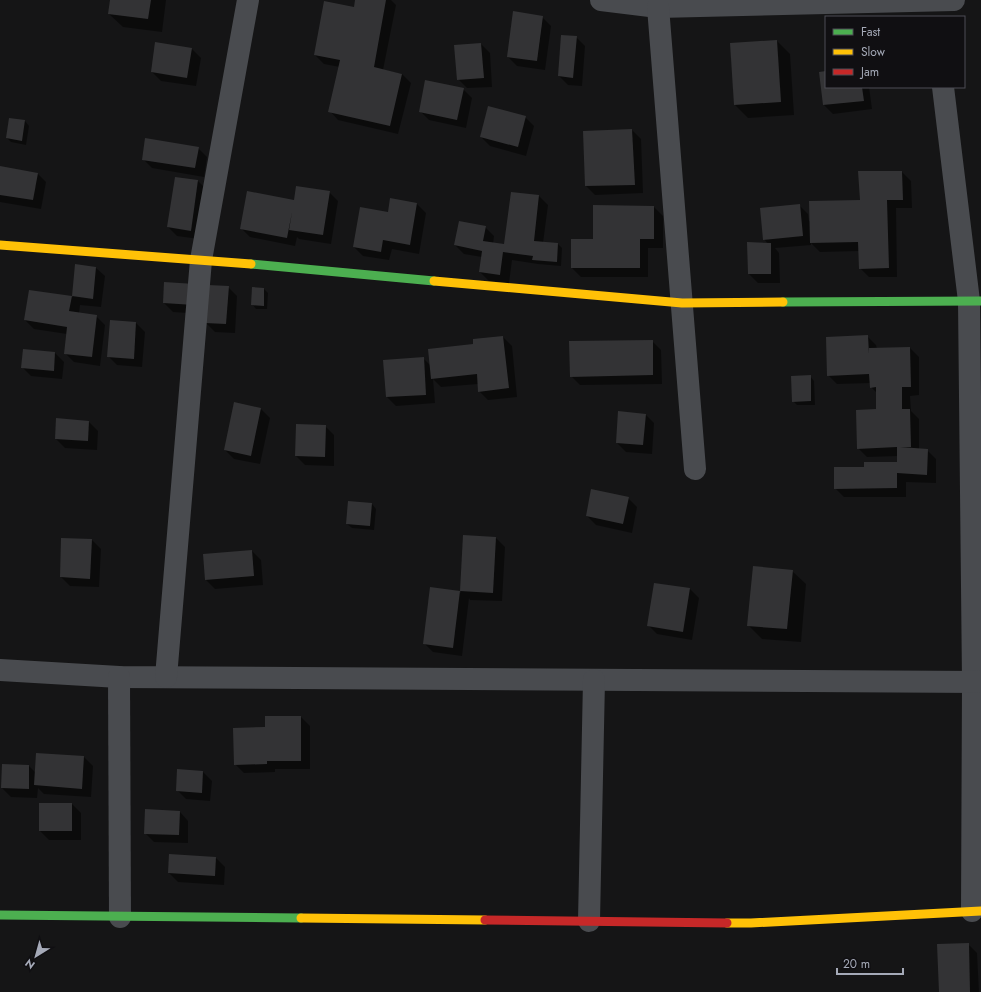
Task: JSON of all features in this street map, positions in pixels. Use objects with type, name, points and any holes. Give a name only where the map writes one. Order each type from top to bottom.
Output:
[{"type":"street","points":[[166,677],[201,260],[248,0]]},
{"type":"street","points":[[601,0],[658,6],[933,6],[954,0]]},
{"type":"street","points":[[658,6],[696,469]]},
{"type":"street","points":[[0,915],[751,923],[976,911],[977,682],[975,301],[943,88]]},
{"type":"street","points":[[0,245],[201,260],[682,303],[975,301]]},
{"type":"street","points":[[0,670],[119,677],[977,682]]},
{"type":"street","points":[[119,677],[120,917]]},
{"type":"street","points":[[589,921],[594,680]]},
{"type":"building","points":[[110,0],[151,0],[148,19],[108,14]]},
{"type":"building","points":[[355,0],[386,0],[374,67],[402,74],[390,126],[328,112],[340,60],[314,55],[324,1],[354,7]]},
{"type":"building","points":[[513,11],[543,16],[537,61],[507,57]]},
{"type":"building","points":[[561,35],[577,36],[573,78],[558,76]]},
{"type":"building","points":[[777,40],[781,102],[734,105],[730,43]]},
{"type":"building","points":[[155,42],[192,48],[187,78],[151,72]]},
{"type":"building","points":[[481,43],[484,78],[457,80],[454,45]]},
{"type":"building","points":[[825,71],[825,88],[862,88],[864,101],[823,105],[819,72]]},
{"type":"building","points":[[425,80],[464,88],[457,120],[419,112]]},
{"type":"building","points":[[488,106],[526,116],[518,147],[480,137]]},
{"type":"building","points":[[9,118],[25,120],[22,141],[6,138]]},
{"type":"building","points":[[632,129],[635,185],[585,186],[583,131]]},
{"type":"building","points":[[145,138],[199,147],[195,168],[142,160]]},
{"type":"building","points":[[0,166],[38,173],[33,200],[0,195]]},
{"type":"building","points":[[858,171],[902,171],[903,200],[887,200],[889,268],[859,269],[858,242],[810,243],[809,201],[860,200]]},
{"type":"building","points":[[175,177],[198,180],[191,231],[167,227]]},
{"type":"building","points":[[296,186],[330,191],[323,235],[289,230],[292,212],[287,238],[240,229],[247,191],[294,200]]},
{"type":"building","points":[[511,192],[539,195],[534,241],[558,243],[557,262],[532,260],[533,256],[503,252],[500,275],[479,272],[482,251],[454,245],[459,221],[486,226],[483,241],[504,244]]},
{"type":"building","points":[[390,198],[417,203],[410,245],[383,240],[381,252],[353,247],[360,207],[388,212]]},
{"type":"building","points":[[800,204],[803,236],[763,240],[760,208]]},
{"type":"building","points":[[593,205],[654,206],[654,239],[640,239],[640,268],[571,268],[571,239],[593,239]]},
{"type":"building","points":[[747,242],[771,243],[771,274],[748,274]]},
{"type":"building","points":[[75,264],[96,267],[93,299],[72,296]]},
{"type":"building","points":[[164,282],[195,284],[194,305],[163,303]]},
{"type":"building","points":[[208,285],[229,286],[226,324],[205,323]]},
{"type":"building","points":[[252,287],[264,288],[264,306],[251,305]]},
{"type":"building","points":[[29,290],[72,296],[69,311],[97,315],[92,357],[64,354],[67,327],[24,320]]},
{"type":"building","points":[[110,320],[136,322],[134,359],[107,357]]},
{"type":"building","points":[[868,335],[869,354],[869,348],[910,347],[911,387],[902,387],[902,409],[910,409],[911,447],[900,447],[928,449],[927,475],[897,473],[897,488],[834,489],[834,467],[864,467],[864,462],[897,462],[897,447],[857,449],[856,410],[876,409],[876,387],[870,388],[869,374],[827,376],[826,337]]},
{"type":"building","points":[[503,336],[509,388],[478,392],[477,374],[431,379],[428,349],[473,344],[473,339]]},
{"type":"building","points":[[653,340],[653,375],[570,377],[569,341]]},
{"type":"building","points":[[23,349],[55,352],[54,371],[21,368]]},
{"type":"building","points":[[424,357],[426,395],[386,397],[383,360]]},
{"type":"building","points":[[811,375],[811,401],[792,402],[791,376]]},
{"type":"building","points":[[234,402],[261,408],[251,456],[224,450]]},
{"type":"building","points":[[618,411],[646,414],[643,445],[616,443]]},
{"type":"building","points":[[56,418],[89,421],[88,441],[55,439]]},
{"type":"building","points":[[296,424],[326,425],[325,457],[295,456]]},
{"type":"building","points":[[591,489],[629,497],[623,524],[586,516]]},
{"type":"building","points":[[348,501],[372,503],[370,526],[346,524]]},
{"type":"building","points":[[463,535],[496,537],[493,593],[460,591]]},
{"type":"building","points":[[61,538],[92,539],[90,579],[60,577]]},
{"type":"building","points":[[252,550],[254,576],[205,580],[203,554]]},
{"type":"building","points":[[753,566],[793,570],[787,629],[747,626]]},
{"type":"building","points":[[654,583],[690,588],[683,632],[647,626]]},
{"type":"building","points":[[430,587],[460,591],[453,648],[423,644]]},
{"type":"building","points":[[265,716],[301,716],[301,761],[267,761],[267,764],[234,765],[233,728],[265,727]]},
{"type":"building","points":[[36,753],[84,756],[82,789],[34,785]]},
{"type":"building","points":[[2,764],[29,765],[29,789],[1,788]]},
{"type":"building","points":[[177,769],[203,771],[202,793],[176,791]]},
{"type":"building","points":[[39,803],[72,803],[72,831],[39,831]]},
{"type":"building","points":[[145,809],[180,811],[179,835],[144,834]]},
{"type":"building","points":[[169,854],[216,857],[215,876],[168,873]]},
{"type":"building","points":[[969,943],[970,992],[939,992],[937,944]]},
{"type":"traffic: fast","points":[[251,264],[434,281]]},
{"type":"traffic: fast","points":[[783,302],[981,301]]},
{"type":"traffic: fast","points":[[0,915],[301,918]]},
{"type":"traffic: slow","points":[[0,245],[251,264]]},
{"type":"traffic: slow","points":[[434,281],[682,303],[783,302]]},
{"type":"traffic: slow","points":[[727,923],[981,911]]},
{"type":"traffic: slow","points":[[301,918],[485,920]]},
{"type":"traffic: jam","points":[[485,920],[727,923]]}]
